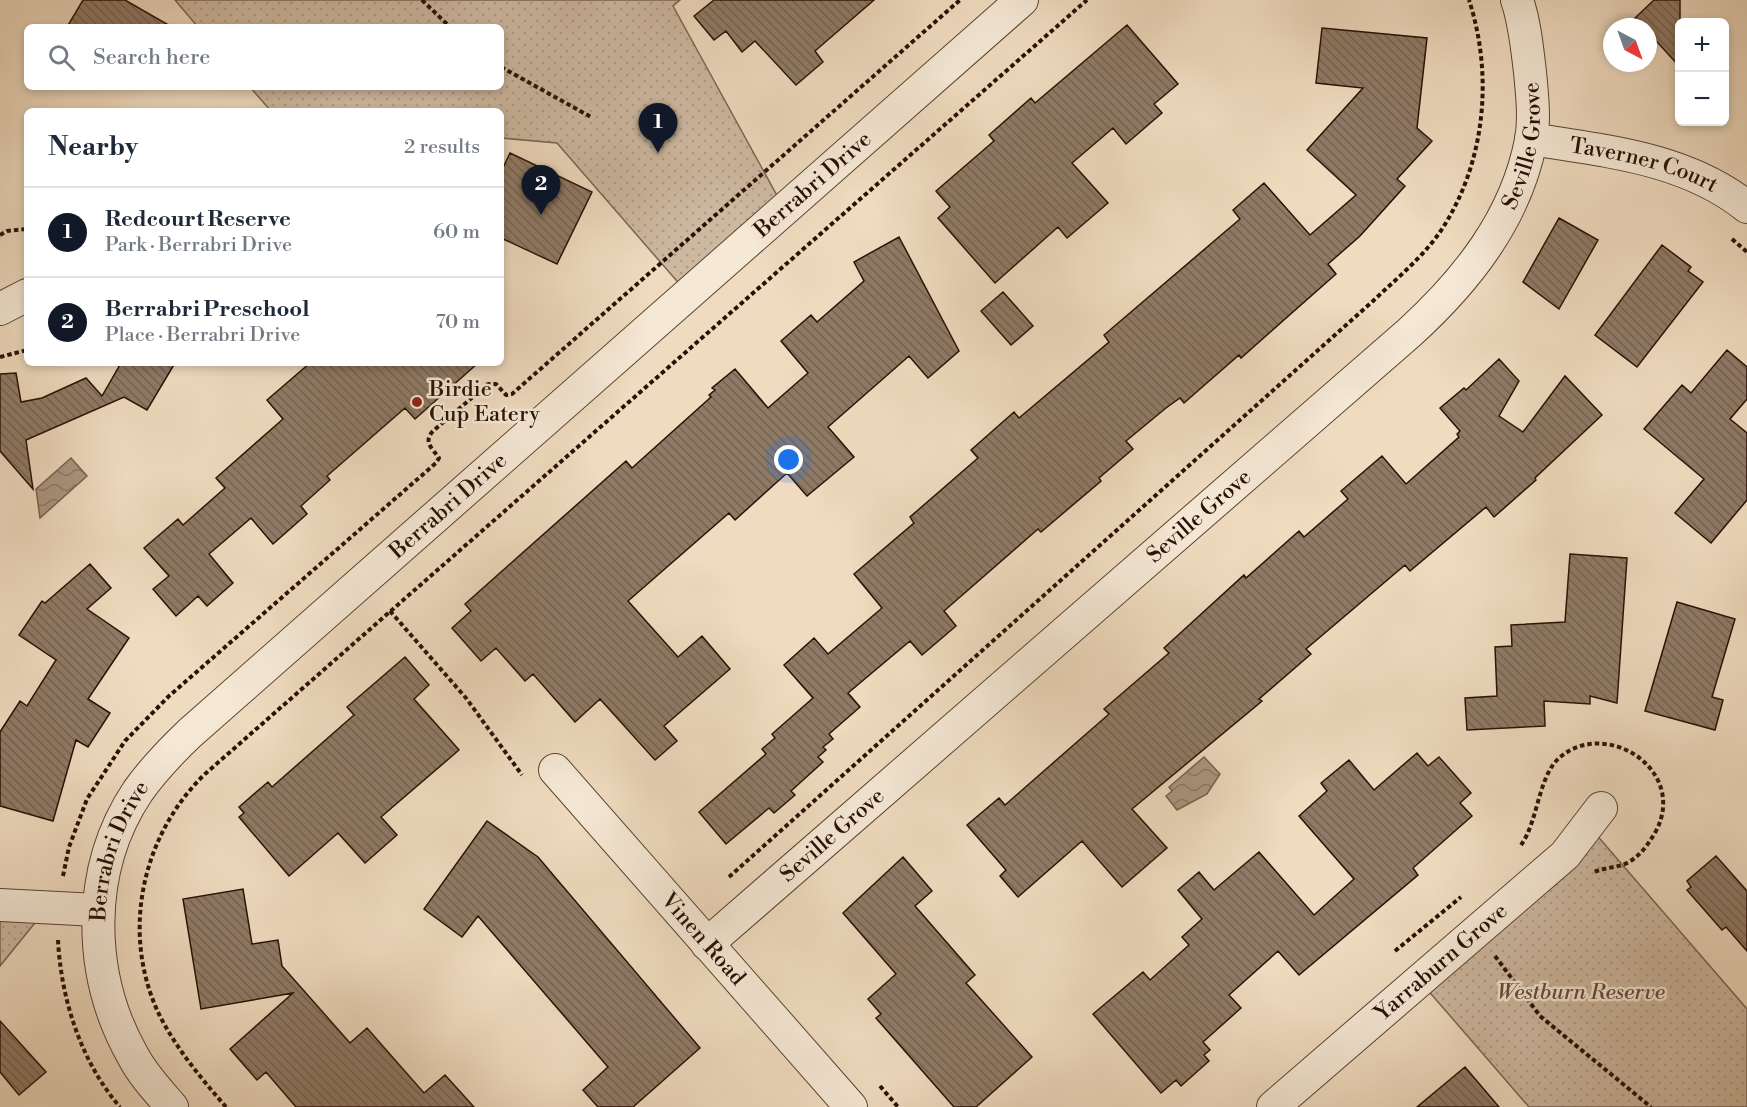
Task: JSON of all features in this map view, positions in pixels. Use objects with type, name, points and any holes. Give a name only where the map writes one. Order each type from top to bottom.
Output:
[{"type":"street","name":"Berrabri Drive","points":[[172,1107],[134,1058],[108,1002],[102,971],[98,910],[109,855],[124,815],[152,773],[190,733],[1022,0]]},
{"type":"street","name":"Seville Grove","points":[[707,944],[1435,310],[1476,262],[1492,238],[1514,194],[1531,139],[1533,115],[1527,46],[1517,0]]},
{"type":"street","name":"Taverner Court","points":[[1531,139],[1626,155],[1684,170],[1720,189],[1747,207]]},
{"type":"street","points":[[0,309],[24,297]]},
{"type":"street","name":"Vinen Road","points":[[555,770],[851,1107]]},
{"type":"street","name":"Yarraburn Grove","points":[[1273,1107],[1565,855],[1601,808]]},
{"type":"street","points":[[0,905],[98,910]]},
{"type":"path","points":[[422,0],[447,24]]},
{"type":"path","points":[[62,882],[66,855],[87,799],[125,741],[169,696],[436,463],[439,458],[428,444],[428,437],[433,431],[488,384],[496,384],[505,394],[512,394],[960,0]]},
{"type":"path","points":[[225,1107],[194,1069],[157,1010],[142,960],[139,911],[142,888],[157,842],[172,814],[190,788],[1087,0]]},
{"type":"path","points":[[724,881],[1373,301],[1439,234],[1456,205],[1468,177],[1479,135],[1483,75],[1480,45],[1469,0]]},
{"type":"path","points":[[504,69],[591,117]]},
{"type":"path","points":[[0,235],[7,231],[24,229]]},
{"type":"path","points":[[1726,234],[1747,252]]},
{"type":"path","points":[[0,357],[24,351]]},
{"type":"path","points":[[1494,954],[1540,1016],[1651,1107]]},
{"type":"green space","points":[[175,0],[680,0],[673,6],[785,210],[689,295],[557,143],[504,138],[504,108],[268,108],[253,90],[504,90],[504,24],[195,24]]},
{"type":"green space","name":"Westburn Reserve","points":[[1588,825],[1747,1009],[1747,1107],[1529,1107],[1419,980]]},
{"type":"green space","points":[[0,905],[47,908],[0,966]]},
{"type":"water","points":[[71,458],[87,476],[40,518],[36,489]]},
{"type":"water","points":[[1204,757],[1220,774],[1207,794],[1177,810],[1166,796],[1172,791],[1169,787]]},
{"type":"building","points":[[83,0],[125,0],[167,24],[69,24]]},
{"type":"building","points":[[714,0],[874,0],[815,51],[823,62],[796,85],[755,41],[742,52],[726,31],[714,40],[694,16]]},
{"type":"building","points":[[1654,0],[1680,0],[1680,18],[1675,18],[1675,62],[1657,42],[1657,18],[1635,18]]},
{"type":"building","points":[[1127,25],[1178,84],[1154,104],[1162,113],[1126,144],[1113,128],[1072,163],[1108,203],[1067,238],[1058,227],[995,283],[938,218],[950,207],[936,191],[994,141],[989,135],[1031,98],[1035,103]]},
{"type":"building","points":[[1322,28],[1427,38],[1417,128],[1432,141],[1397,179],[1405,186],[1360,236],[1328,264],[1336,274],[1241,358],[1239,355],[1184,403],[1180,398],[1126,441],[1133,449],[1099,478],[1101,481],[1041,532],[1038,529],[944,611],[956,626],[922,655],[910,641],[848,693],[860,707],[829,734],[833,739],[823,747],[826,750],[818,757],[823,762],[791,791],[795,795],[774,813],[769,808],[726,844],[699,812],[766,754],[762,749],[775,738],[772,734],[813,698],[784,665],[814,638],[828,654],[882,608],[854,574],[914,523],[910,517],[978,458],[971,450],[1014,412],[1019,418],[1109,342],[1104,335],[1240,219],[1233,210],[1264,183],[1310,235],[1356,195],[1307,150],[1363,88],[1316,83]]},
{"type":"building","points":[[510,153],[592,192],[557,264],[504,239],[504,166]]},
{"type":"building","points":[[1559,218],[1598,240],[1559,309],[1523,282]]},
{"type":"building","points":[[899,237],[959,351],[928,378],[909,356],[828,427],[854,457],[807,496],[787,473],[735,520],[729,513],[628,601],[678,657],[702,636],[730,669],[664,726],[677,741],[655,760],[600,699],[575,722],[533,674],[525,681],[496,648],[481,661],[452,628],[471,611],[465,604],[626,461],[632,468],[711,397],[709,395],[715,390],[712,388],[735,369],[768,408],[808,373],[781,341],[811,315],[817,322],[864,281],[854,262]]},
{"type":"building","points":[[1662,245],[1691,267],[1688,271],[1703,282],[1637,367],[1595,335]]},
{"type":"building","points":[[1003,292],[1033,326],[1011,345],[981,311]]},
{"type":"building","points":[[1727,350],[1747,367],[1747,399],[1730,419],[1747,433],[1747,500],[1711,543],[1675,513],[1704,479],[1644,429],[1682,385],[1691,393]]},
{"type":"building","points":[[1499,359],[1519,381],[1499,416],[1523,432],[1565,376],[1602,415],[1535,478],[1536,480],[1494,517],[1486,507],[1410,571],[1405,565],[1306,649],[1311,654],[1259,699],[1262,701],[1132,809],[1167,848],[1122,887],[1082,841],[1018,897],[1000,876],[1006,870],[967,825],[999,798],[1005,805],[1109,714],[1104,709],[1169,653],[1164,648],[1244,575],[1246,578],[1299,531],[1304,537],[1348,499],[1341,491],[1382,456],[1406,484],[1459,437],[1457,434],[1460,431],[1440,408],[1464,388],[1466,390]]},
{"type":"building","points":[[119,366],[173,366],[147,410],[124,397],[26,440],[33,489],[0,451],[0,374],[16,373],[21,402],[42,398],[86,378],[102,396]]},
{"type":"building","points":[[307,366],[475,366],[415,419],[405,408],[327,476],[330,480],[301,506],[307,514],[273,544],[251,518],[209,554],[233,583],[207,606],[198,596],[176,616],[153,589],[169,576],[144,548],[178,519],[183,525],[225,488],[216,478],[283,419],[267,400]]},
{"type":"building","points":[[1570,554],[1627,558],[1617,703],[1590,696],[1590,704],[1544,701],[1545,726],[1467,730],[1465,698],[1497,696],[1495,647],[1512,646],[1511,625],[1565,622]]},
{"type":"building","points":[[90,564],[111,588],[87,609],[129,638],[88,699],[110,713],[88,747],[76,740],[53,821],[0,806],[0,732],[20,701],[27,706],[56,660],[19,635],[42,601],[45,603]]},
{"type":"building","points":[[1677,602],[1735,619],[1712,697],[1723,700],[1715,730],[1645,711]]},
{"type":"building","points":[[405,657],[429,685],[414,699],[459,750],[381,817],[397,835],[365,863],[338,833],[289,876],[239,817],[244,813],[239,807],[268,782],[272,787],[354,715],[347,707]]},
{"type":"building","points":[[1417,753],[1428,766],[1439,757],[1471,793],[1460,803],[1472,816],[1413,868],[1418,875],[1299,975],[1278,951],[1229,995],[1241,1008],[1203,1042],[1210,1050],[1204,1055],[1209,1061],[1181,1086],[1176,1080],[1161,1093],[1093,1014],[1143,972],[1150,980],[1189,945],[1182,937],[1202,919],[1178,890],[1199,872],[1214,890],[1259,852],[1314,915],[1354,879],[1299,816],[1327,791],[1321,783],[1349,760],[1374,790]]},
{"type":"building","points":[[487,821],[538,857],[700,1048],[633,1107],[598,1107],[583,1090],[608,1067],[478,916],[462,937],[424,909]]},
{"type":"building","points":[[1716,856],[1747,891],[1747,951],[1726,927],[1722,930],[1687,890],[1691,887],[1687,881]]},
{"type":"building","points":[[903,857],[932,891],[915,906],[975,975],[966,983],[1032,1057],[976,1107],[954,1107],[876,1018],[881,1014],[868,999],[896,974],[843,913]]},
{"type":"building","points":[[243,889],[252,944],[278,940],[282,966],[350,1043],[367,1028],[424,1093],[445,1075],[474,1107],[296,1107],[266,1072],[257,1080],[230,1049],[293,993],[201,1009],[183,899]]},
{"type":"building","points":[[0,1021],[46,1072],[19,1095],[0,1072]]},
{"type":"building","points":[[1465,1067],[1499,1107],[1417,1107]]},
{"type":"place","name":"Redcourt Reserve","points":[[658,153]]},
{"type":"place","name":"Berrabri Preschool","points":[[541,215]]},
{"type":"place","name":"Birdie Cup Eatery","points":[[417,402]]}]
